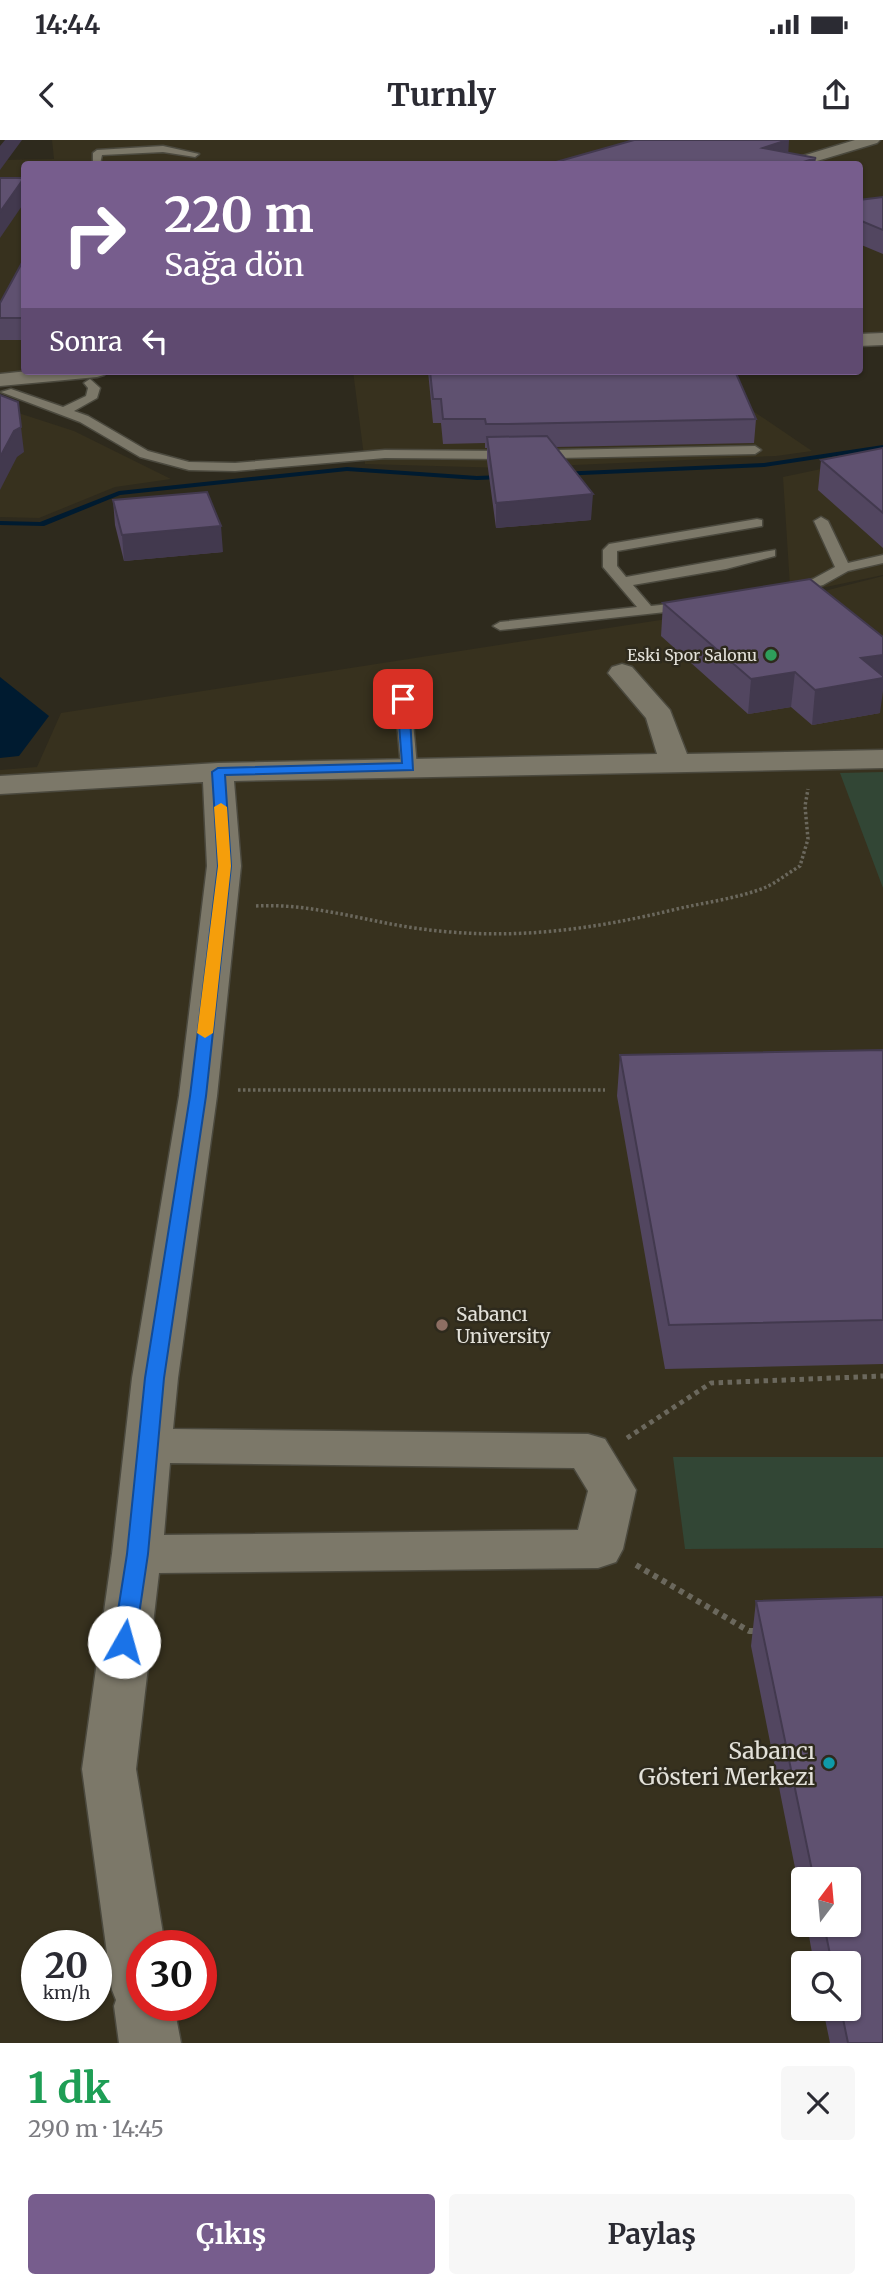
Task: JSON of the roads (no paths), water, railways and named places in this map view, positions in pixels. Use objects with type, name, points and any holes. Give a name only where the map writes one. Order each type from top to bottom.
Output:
[{"type":"street","points":[[802,161],[872,140]]},
{"type":"street","points":[[863,340],[883,339]]},
{"type":"street","points":[[3,386],[93,377]]},
{"type":"street","points":[[622,673],[660,716],[675,762]]},
{"type":"street","points":[[0,785],[218,772],[883,759]]},
{"type":"street","points":[[133,1930],[109,1769],[137,1554],[147,1446],[198,1090],[225,866],[218,772]]},
{"type":"street","points":[[137,1554],[598,1549],[612,1490],[588,1451],[147,1446]]},
{"type":"street","points":[[146,2021],[150,2043]]},
{"type":"lane","points":[[97,161],[98,152],[161,144],[195,154]]},
{"type":"lane","points":[[63,412],[90,398],[94,388],[93,377]]},
{"type":"lane","points":[[3,386],[106,430],[144,454],[173,463],[202,467],[385,454],[505,455],[755,450]]},
{"type":"lane","points":[[821,521],[843,568]]},
{"type":"lane","points":[[648,611],[608,561],[610,550],[614,547],[757,523]]},
{"type":"lane","points":[[623,582],[716,567],[770,553]]},
{"type":"lane","points":[[771,594],[818,582],[843,568],[883,559]]},
{"type":"lane","points":[[500,626],[710,603]]},
{"type":"lane","points":[[401,676],[409,767]]},
{"type":"water","points":[[0,677],[49,716],[19,756],[0,758]]},
{"type":"waterway","points":[[559,474],[764,465],[883,447]]},
{"type":"waterway","points":[[0,523],[41,524],[119,493],[347,469],[477,478],[503,477]]},
{"type":"place","name":"Eski Spor Salonu","points":[[771,655]]},
{"type":"place","name":"Sabancı University","points":[[442,1325]]},
{"type":"place","name":"Sabancı Gösteri Merkezi","points":[[829,1763]]}]
